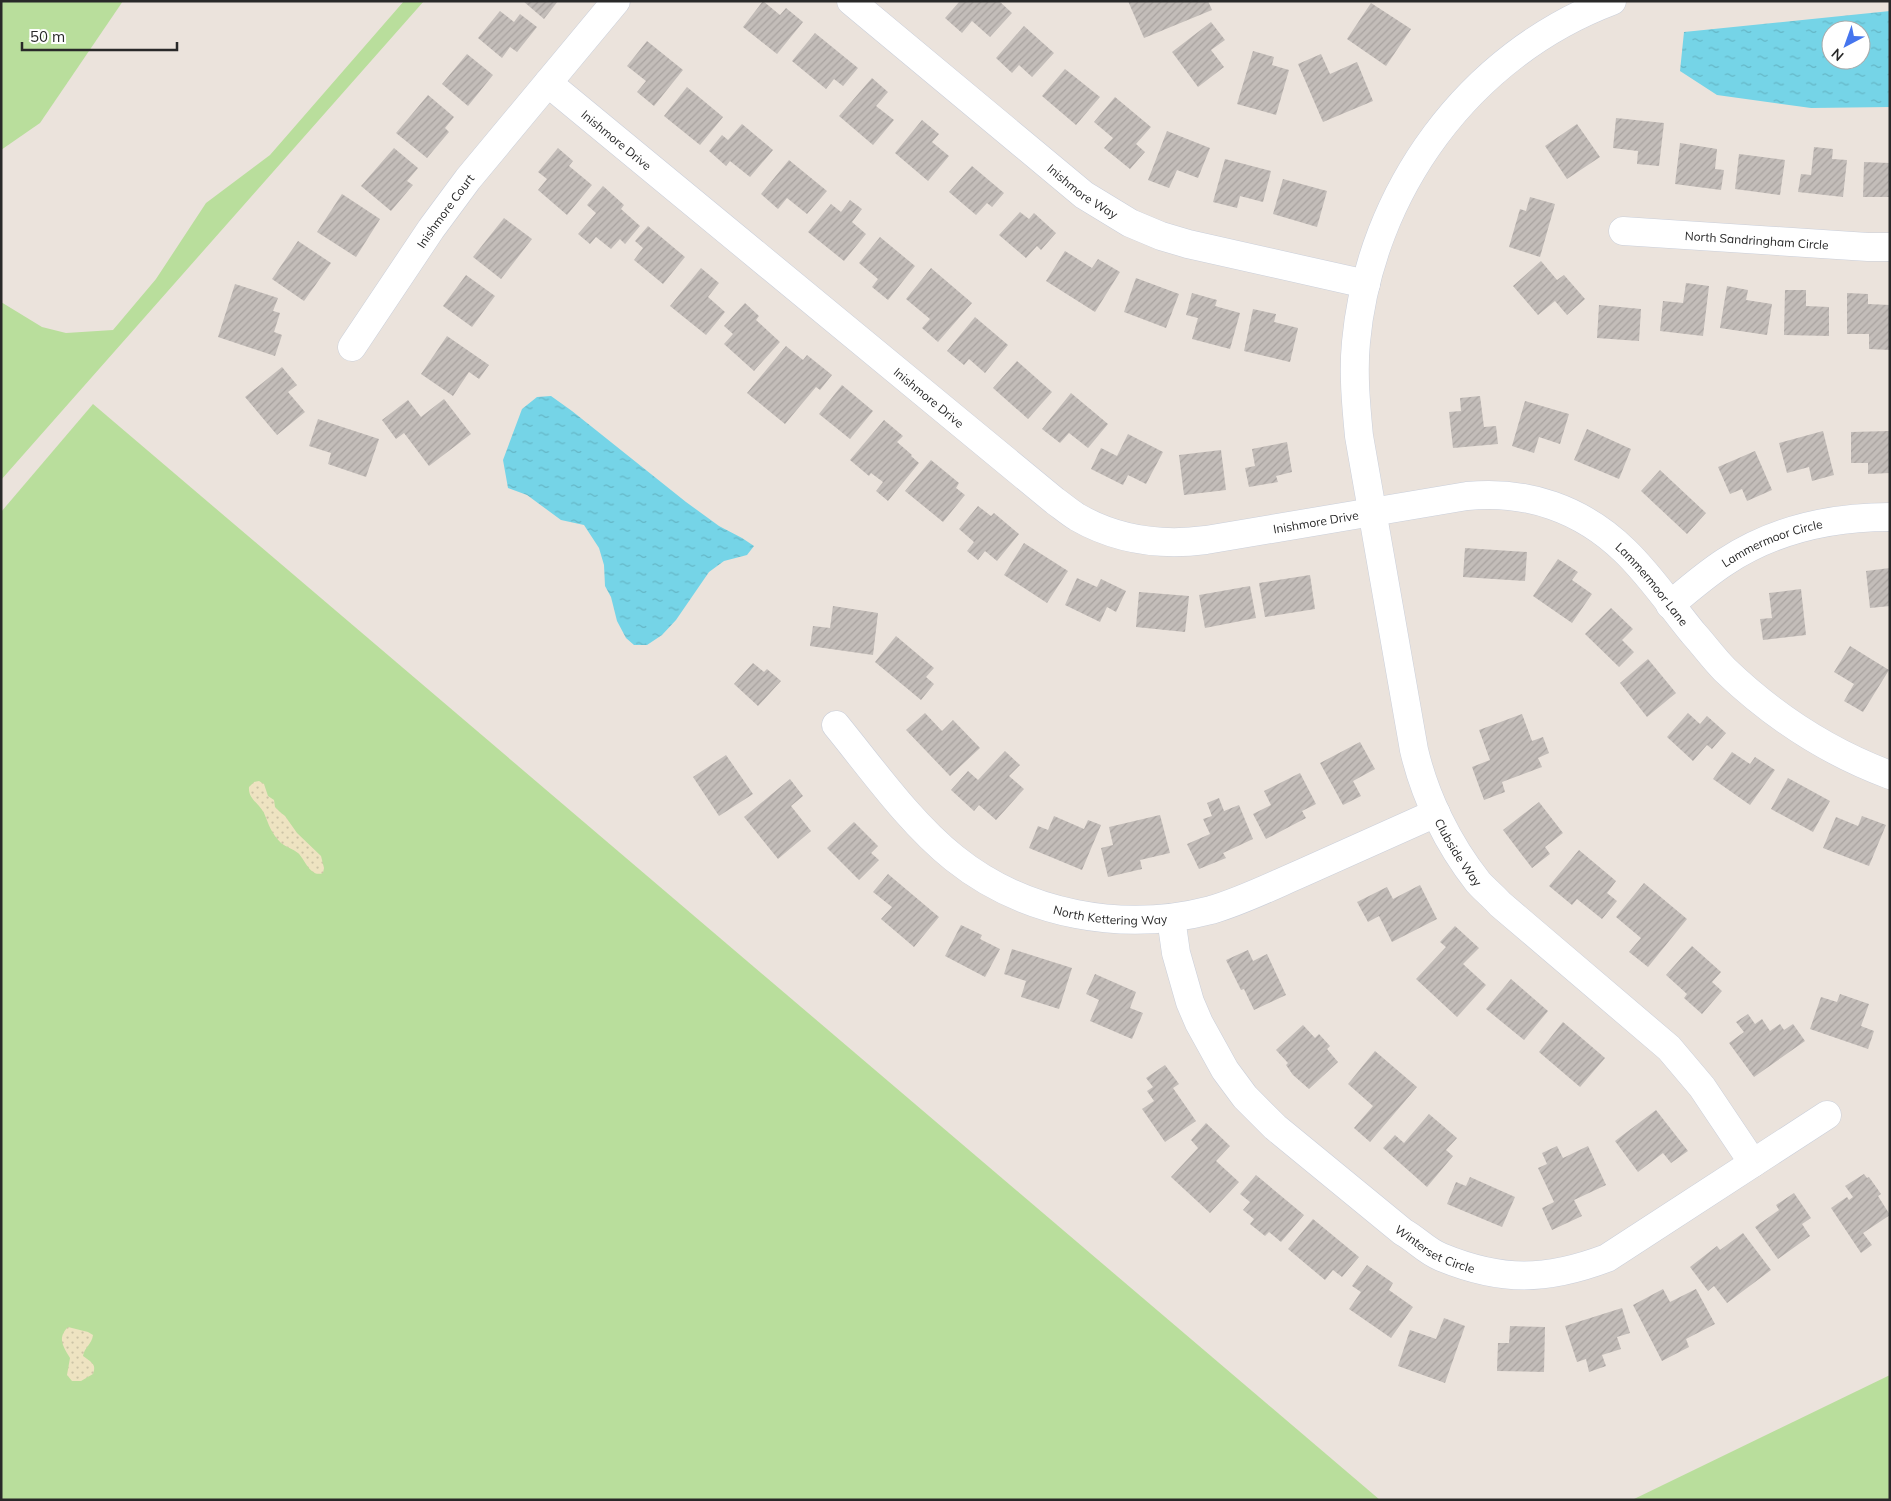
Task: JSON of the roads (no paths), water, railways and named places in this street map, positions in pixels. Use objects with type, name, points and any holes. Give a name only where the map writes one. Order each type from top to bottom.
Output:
[{"type":"street","points":[[548,83],[616,1]]},
{"type":"street","name":"Inishmore Way","points":[[851,1],[1084,195],[1130,222],[1161,236],[1188,244],[1366,284]]},
{"type":"street","name":"Clubside Way","points":[[1601,3],[1562,24],[1517,53],[1476,88],[1447,119],[1416,163],[1396,198],[1380,237],[1366,284],[1356,342],[1355,393],[1359,436],[1374,512],[1414,750],[1422,778],[1436,813],[1465,864],[1478,882],[1500,904],[1669,1048],[1702,1087],[1753,1163]]},
{"type":"street","name":"Inishmore Court","points":[[352,347],[454,198],[483,160],[548,83]]},
{"type":"street","name":"Inishmore Drive","points":[[548,83],[1039,488],[1078,517],[1108,532],[1133,539],[1175,543],[1206,540],[1374,512]]},
{"type":"street","name":"North Sandringham Circle","points":[[1623,230],[1890,248]]},
{"type":"street","name":"Lammermoor Lane","points":[[1374,512],[1475,495],[1495,494],[1540,500],[1572,512],[1601,529],[1638,564],[1725,670],[1769,708],[1812,738],[1863,765],[1890,775]]},
{"type":"street","name":"Lammermoor Circle","points":[[1670,604],[1726,561],[1771,537],[1802,527],[1838,519],[1890,517]]},
{"type":"street","name":"North Kettering Way","points":[[836,725],[927,834],[954,859],[985,879],[1028,900],[1085,916],[1130,920],[1171,918],[1230,904],[1436,813]]},
{"type":"street","name":"Winterset Circle","points":[[1171,918],[1176,953],[1190,1002],[1214,1053],[1224,1070],[1245,1097],[1275,1127],[1402,1232],[1440,1256],[1490,1274],[1535,1276],[1558,1274],[1607,1258],[1827,1115]]},
{"type":"water","points":[[1890,11],[1890,107],[1811,108],[1717,95],[1680,71],[1684,32]]},
{"type":"water","points":[[551,396],[686,502],[719,526],[754,546],[747,555],[724,561],[709,572],[676,620],[662,635],[647,645],[634,645],[626,638],[617,621],[611,597],[605,586],[604,565],[599,548],[584,525],[561,520],[527,495],[508,488],[503,460],[522,409],[537,397]]}]
